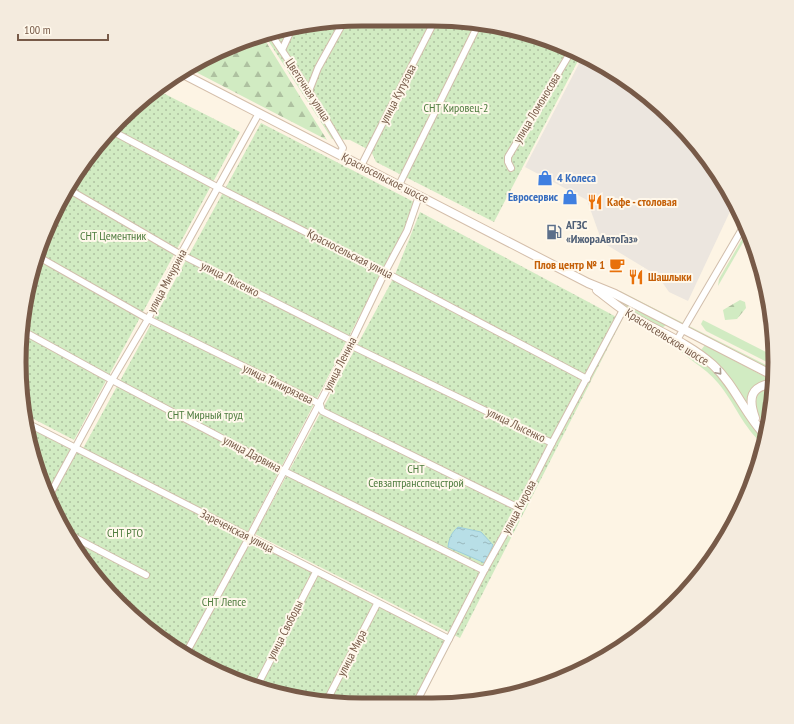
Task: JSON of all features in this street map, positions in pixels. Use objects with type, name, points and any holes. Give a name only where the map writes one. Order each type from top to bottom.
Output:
[{"type":"main road","name":"Красносельское шоссе","points":[[186,76],[259,113],[341,151],[362,166],[399,186],[588,283],[615,294],[768,373]]},
{"type":"main road","name":"Красносельское шоссе","points":[[588,283],[623,310],[701,355],[719,371],[761,431]]},
{"type":"main road","points":[[758,427],[750,401],[753,393],[758,387],[767,385]]},
{"type":"street","name":"улица Кутузова","points":[[362,166],[432,26]]},
{"type":"street","points":[[309,91],[318,68],[341,27]]},
{"type":"street","points":[[399,186],[476,29]]},
{"type":"street","points":[[282,50],[290,34]]},
{"type":"street","name":"Цветочная улица","points":[[273,38],[309,91],[341,151]]},
{"type":"street","name":"улица Ломоносова","points":[[511,168],[508,162],[508,157],[569,55]]},
{"type":"street","name":"улица Мичурина","points":[[52,491],[112,380],[148,318],[217,187],[259,113]]},
{"type":"street","name":"Красносельская улица","points":[[115,134],[385,272],[587,379]]},
{"type":"street","name":"улица Лысенко","points":[[73,192],[181,254],[351,343],[552,443]]},
{"type":"street","name":"улица Ленина","points":[[188,649],[320,404],[385,272],[407,231],[419,196]]},
{"type":"street","points":[[677,340],[741,231]]},
{"type":"street","name":"улица Тимирязева","points":[[42,259],[148,318],[320,404],[322,411],[519,508]]},
{"type":"street","name":"улица Кирова","points":[[419,698],[623,310]]},
{"type":"street","name":"улица Дарвина","points":[[28,334],[284,471],[480,569],[485,570]]},
{"type":"street","name":"Зареченская улица","points":[[32,425],[377,604],[449,639]]},
{"type":"street","points":[[76,538],[146,575]]},
{"type":"street","name":"улица Свободы","points":[[259,682],[316,572]]},
{"type":"street","name":"улица Мира","points":[[329,696],[377,604]]},
{"type":"shaded area","points":[[581,61],[600,71],[637,95],[670,124],[699,157],[731,209],[688,301],[669,292],[658,276],[602,242],[587,200],[525,167]]},
{"type":"green space","name":"СНТ Кировец-2","points":[[340,27],[454,27],[498,32],[519,37],[578,60],[494,222],[376,162],[371,151],[350,140],[332,139],[267,40],[296,32]]},
{"type":"green space","points":[[265,40],[327,140],[194,71],[233,52]]},
{"type":"green space","name":"СНТ Цементник","points":[[161,92],[240,132],[74,440],[31,417],[26,362],[29,318],[37,275],[61,213],[71,194],[95,157],[124,124]]},
{"type":"green space","name":"СНТ Мирный труд","points":[[261,123],[414,202],[404,230],[244,539],[377,604],[451,643],[423,698],[340,697],[296,692],[275,687],[213,663],[194,653],[157,629],[124,600],[109,584],[95,567],[71,530],[52,491],[37,449],[32,430],[80,454]]},
{"type":"green space","name":"СНТ Севзаптрансспецстрой","points":[[420,212],[622,320],[460,638],[255,534],[394,277]]},
{"type":"green space","points":[[743,237],[745,240],[718,286],[719,279]]},
{"type":"green space","points":[[620,291],[768,366],[768,369],[619,293]]},
{"type":"green space","points":[[618,298],[666,325],[662,328],[644,319],[617,300]]},
{"type":"green space","points":[[740,300],[745,302],[746,308],[737,319],[725,320],[723,310]]},
{"type":"green space","points":[[703,320],[768,353],[768,362],[706,331],[701,324]]},
{"type":"green space","points":[[672,343],[697,358],[714,372],[731,393],[760,436],[759,440],[750,431],[713,377]]},
{"type":"green space","points":[[705,345],[767,378],[767,380],[759,384],[746,402],[715,361],[701,350]]},
{"type":"green space","points":[[766,388],[763,421],[756,410],[755,400],[756,395],[761,390]]},
{"type":"water","points":[[458,527],[481,532],[493,545],[485,563],[448,547],[451,536]]},
{"type":"place","name":"4 Колеса","points":[[545,178]]},
{"type":"place","name":"Евросервис","points":[[570,197]]},
{"type":"place","name":"Кафе - столовая","points":[[595,202]]},
{"type":"place","name":"АГЗС «ИжораАвтоГаз»","points":[[554,232]]},
{"type":"place","name":"Плов центр № 1","points":[[617,265]]},
{"type":"place","name":"Шашлыки","points":[[636,277]]},
{"type":"park label","name":"СНТ РТО","points":[[125,533]]},
{"type":"park label","name":"СНТ Лепсе","points":[[224,602]]}]
